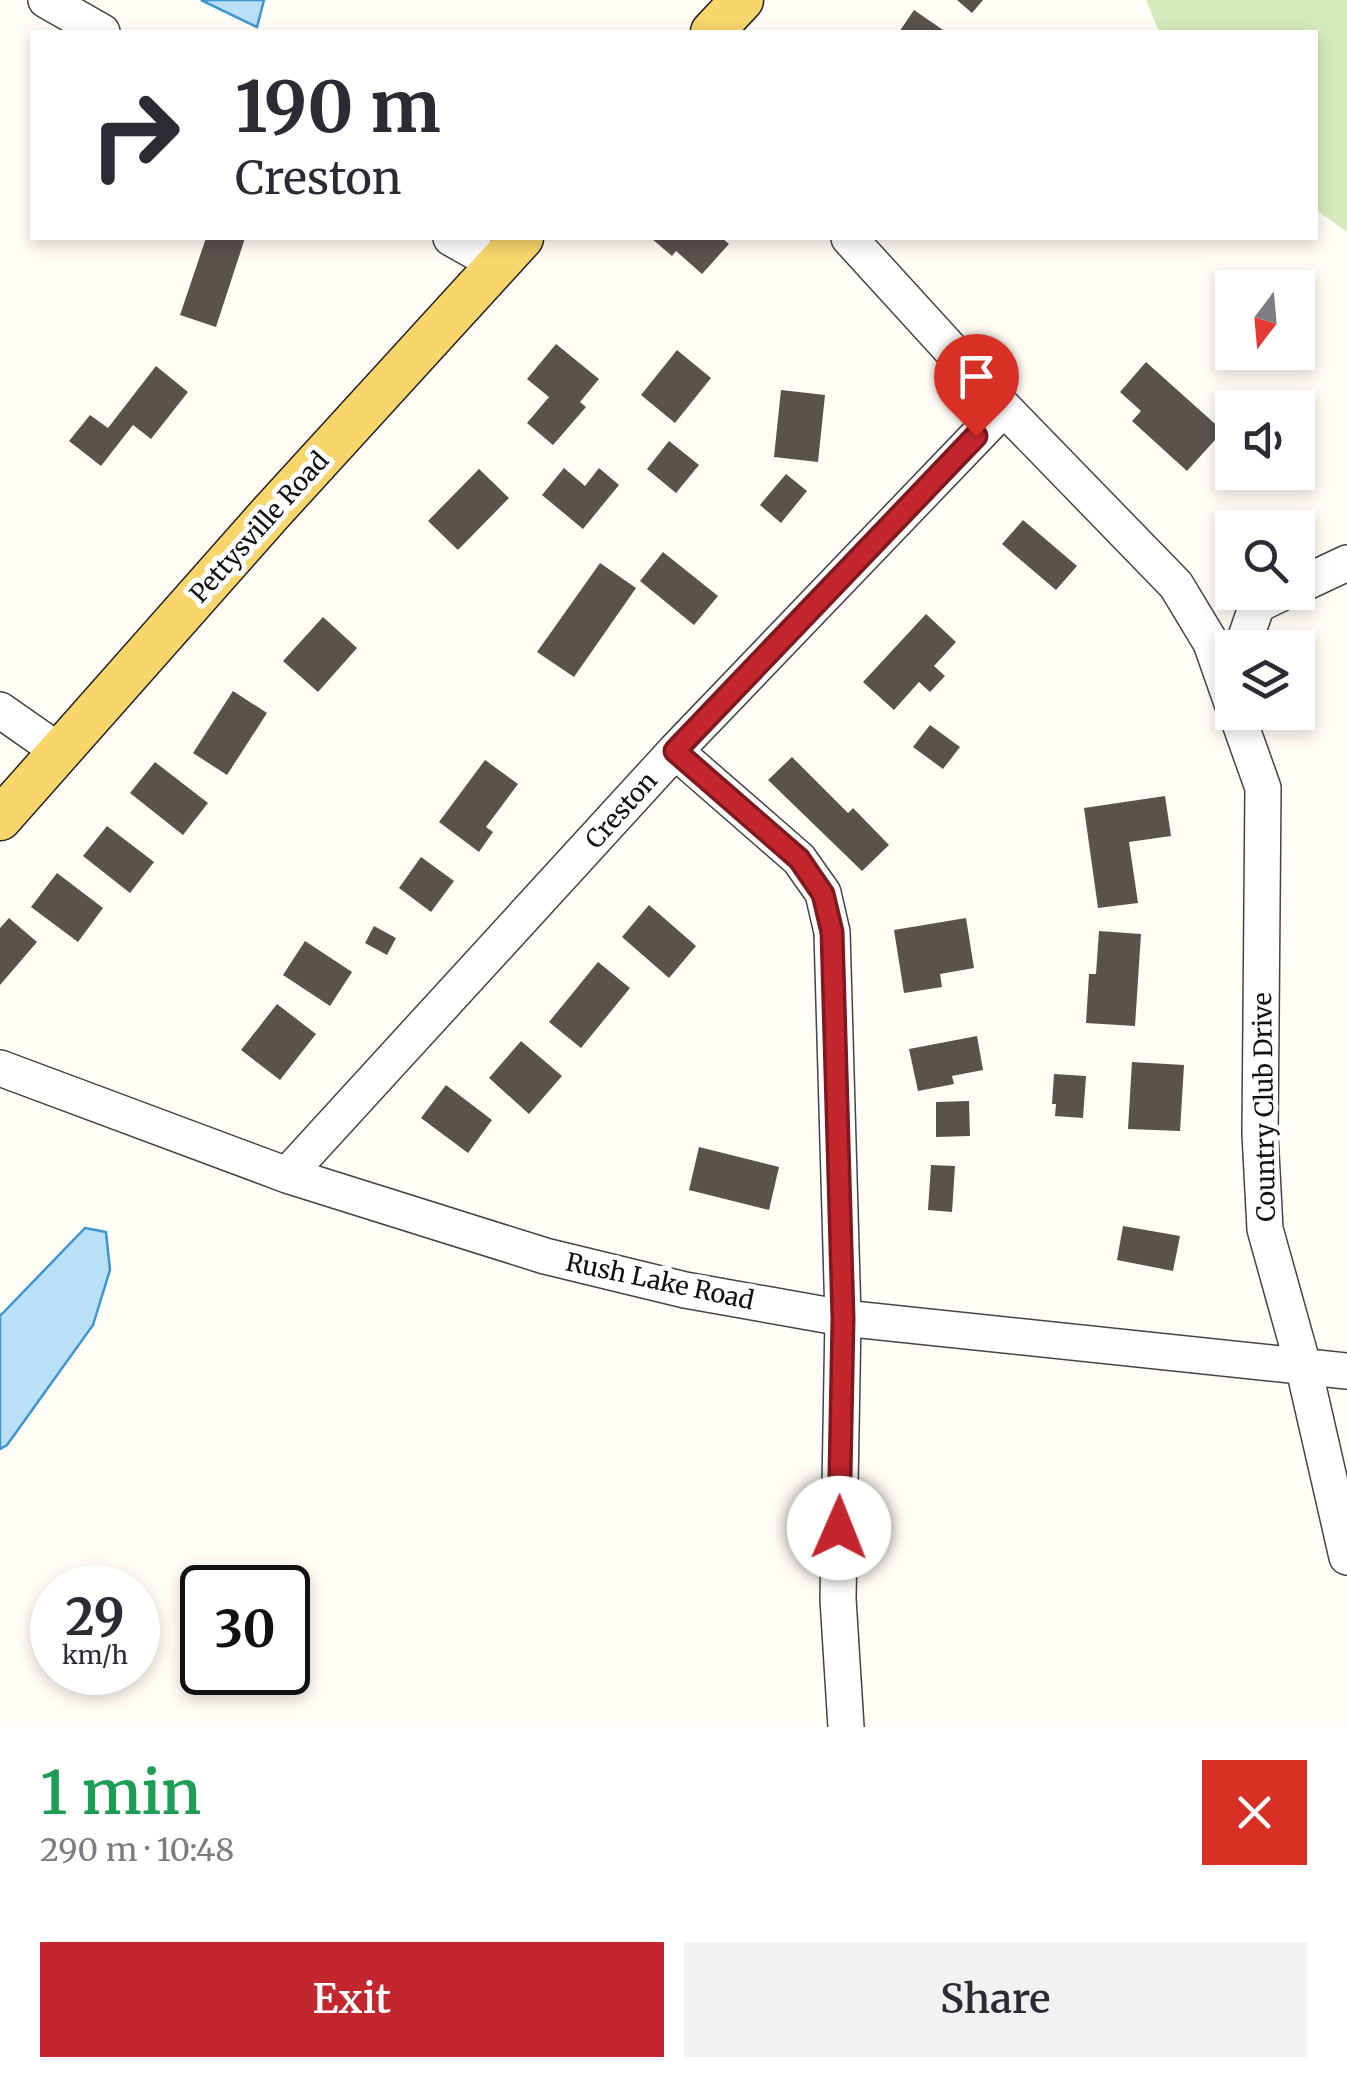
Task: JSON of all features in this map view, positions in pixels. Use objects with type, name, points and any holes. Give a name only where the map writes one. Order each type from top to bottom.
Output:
[{"type":"main road","points":[[714,30],[742,0]]},
{"type":"main road","name":"Pettysville Road","points":[[0,819],[510,251]]},
{"type":"street","points":[[46,0],[98,30]]},
{"type":"street","points":[[461,240],[510,251]]},
{"type":"street","name":"Country Club Drive","points":[[850,240],[1004,408],[1176,585],[1215,655]]},
{"type":"street","name":"Creston","points":[[287,1175],[675,751],[1004,408]]},
{"type":"street","points":[[1315,578],[1347,563]]},
{"type":"street","points":[[0,710],[60,752]]},
{"type":"street","name":"Country Club Drive","points":[[1244,730],[1263,788],[1260,1134],[1265,1229],[1304,1368],[1347,1556]]},
{"type":"street","points":[[675,751],[799,859],[823,894],[832,932],[843,1318],[838,1598],[846,1727]]},
{"type":"street","name":"Rush Lake Road","points":[[0,1068],[287,1175],[545,1256],[685,1290],[843,1318],[1347,1372]]},
{"type":"green space","points":[[1146,0],[1347,0],[1347,232],[1318,211],[1318,30],[1158,30]]},
{"type":"water","points":[[201,0],[264,0],[257,27]]},
{"type":"water","points":[[85,1228],[106,1232],[110,1270],[93,1325],[7,1445],[0,1449],[0,1316]]},
{"type":"building","points":[[957,0],[983,0],[972,13]]},
{"type":"building","points":[[914,10],[943,30],[900,30]]},
{"type":"building","points":[[205,240],[244,240],[216,327],[180,315]]},
{"type":"building","points":[[653,240],[724,240],[729,244],[702,274],[676,251],[672,256]]},
{"type":"building","points":[[556,344],[599,379],[580,402],[586,407],[553,445],[527,423],[549,397],[527,379]]},
{"type":"building","points":[[677,350],[711,378],[675,423],[641,395]]},
{"type":"building","points":[[1146,362],[1215,424],[1215,440],[1187,471],[1132,421],[1141,411],[1120,392]]},
{"type":"building","points":[[156,366],[188,392],[151,439],[133,425],[101,466],[69,441],[90,415],[108,428]]},
{"type":"building","points":[[781,390],[825,395],[818,462],[774,457]]},
{"type":"building","points":[[669,441],[699,465],[676,493],[647,469]]},
{"type":"building","points":[[564,468],[585,486],[599,468],[619,485],[583,529],[542,495]]},
{"type":"building","points":[[479,469],[509,498],[458,550],[428,521]]},
{"type":"building","points":[[786,474],[807,491],[781,523],[760,505]]},
{"type":"building","points":[[1023,520],[1077,566],[1056,590],[1002,544]]},
{"type":"building","points":[[663,552],[718,596],[694,625],[640,581]]},
{"type":"building","points":[[600,563],[636,588],[574,677],[537,652]]},
{"type":"building","points":[[926,614],[956,642],[934,666],[945,676],[930,692],[919,682],[894,710],[863,682]]},
{"type":"building","points":[[323,617],[357,648],[318,692],[283,661]]},
{"type":"building","points":[[233,691],[267,713],[227,775],[193,753]]},
{"type":"building","points":[[930,725],[960,747],[943,769],[913,747]]},
{"type":"building","points":[[792,757],[848,813],[853,808],[889,845],[862,871],[768,780]]},
{"type":"building","points":[[485,760],[518,784],[486,827],[493,832],[479,852],[439,822]]},
{"type":"building","points":[[155,762],[208,803],[183,835],[130,793]]},
{"type":"building","points":[[1165,796],[1171,836],[1129,842],[1138,903],[1098,908],[1084,808]]},
{"type":"building","points":[[107,826],[154,862],[130,893],[83,856]]},
{"type":"building","points":[[421,857],[454,881],[431,912],[399,888]]},
{"type":"building","points":[[57,873],[103,908],[78,942],[31,907]]},
{"type":"building","points":[[649,905],[696,946],[669,978],[622,937]]},
{"type":"building","points":[[9,918],[37,942],[0,985],[0,928]]},
{"type":"building","points":[[966,918],[974,968],[940,974],[942,987],[904,993],[894,930]]},
{"type":"building","points":[[374,926],[396,938],[387,955],[365,943]]},
{"type":"building","points":[[1099,931],[1141,934],[1135,1026],[1086,1023],[1089,974],[1096,974]]},
{"type":"building","points":[[305,941],[352,972],[330,1006],[283,975]]},
{"type":"building","points":[[598,962],[630,988],[581,1048],[549,1022]]},
{"type":"building","points":[[277,1004],[316,1034],[280,1080],[241,1050]]},
{"type":"building","points":[[977,1036],[983,1070],[952,1076],[954,1084],[918,1091],[909,1049]]},
{"type":"building","points":[[521,1041],[562,1076],[529,1114],[489,1078]]},
{"type":"building","points":[[1132,1062],[1184,1065],[1180,1131],[1128,1129]]},
{"type":"building","points":[[1054,1074],[1086,1076],[1083,1118],[1055,1116]]},
{"type":"building","points":[[446,1085],[492,1120],[468,1153],[421,1118]]},
{"type":"building","points":[[969,1101],[970,1136],[936,1137],[936,1102]]},
{"type":"building","points":[[699,1147],[779,1167],[769,1210],[689,1190]]},
{"type":"building","points":[[931,1165],[955,1166],[952,1212],[928,1210]]},
{"type":"building","points":[[1123,1226],[1180,1236],[1173,1271],[1117,1260]]},
{"type":"route","points":[[839,1528],[843,1318],[832,932],[823,894],[799,859],[675,751],[976,436]]}]
